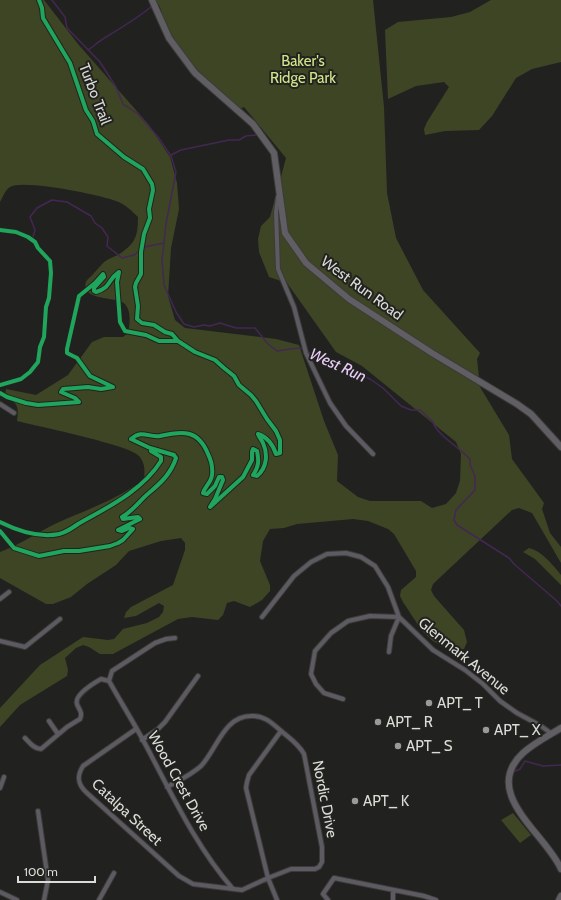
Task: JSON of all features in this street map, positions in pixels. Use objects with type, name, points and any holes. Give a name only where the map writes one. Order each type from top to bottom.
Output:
[{"type":"street","name":"West Run Road","points":[[152,0],[169,38],[196,73],[253,124],[274,154],[285,233],[306,264],[349,299],[531,414],[561,447]]},
{"type":"street","points":[[279,194],[276,212],[278,269],[294,307],[306,353],[330,403],[346,426],[373,454]]},
{"type":"street","points":[[0,404],[14,413]]},
{"type":"street","points":[[262,617],[294,576],[311,562],[327,554],[346,553],[361,557],[375,566],[388,588],[399,617],[391,636],[389,652]]},
{"type":"street","points":[[0,600],[9,592]]},
{"type":"street","name":"Glenmark Avenue","points":[[343,699],[324,693],[316,684],[311,674],[315,651],[331,633],[348,621],[370,616],[399,617],[433,650],[466,670],[500,701],[552,734]]},
{"type":"street","points":[[0,641],[25,647],[60,619]]},
{"type":"street","points":[[26,738],[34,747],[41,749],[66,727],[80,719],[82,712],[77,704],[78,696],[101,679],[109,681],[112,671],[155,643],[166,639],[175,638]]},
{"type":"street","points":[[142,740],[165,722],[198,676]]},
{"type":"street","name":"Wood Crest Drive","points":[[109,681],[167,787],[218,872],[233,890]]},
{"type":"street","name":"Nordic Drive","points":[[167,787],[201,766],[226,729],[237,718],[256,715],[265,718],[296,742],[304,754],[323,855],[319,867],[315,870],[292,870],[268,878],[242,890],[233,890]]},
{"type":"street","points":[[49,721],[58,734]]},
{"type":"street","points":[[561,728],[538,742],[520,756],[515,762],[512,770],[509,787],[509,792],[514,804],[556,858],[561,868]]},
{"type":"street","name":"Catalpa Street","points":[[136,729],[83,766],[78,777],[81,788],[180,876],[193,884],[233,890]]},
{"type":"street","points":[[277,900],[268,878],[247,793],[247,782],[249,775],[281,731]]},
{"type":"street","points":[[0,788],[4,777]]},
{"type":"street","points":[[38,811],[48,880],[44,900]]},
{"type":"street","points":[[99,900],[114,874]]},
{"type":"street","points":[[328,900],[323,894],[334,878],[424,896],[436,900]]},
{"type":"street","points":[[393,890],[393,900]]},
{"type":"street","points":[[0,892],[17,900]]},
{"type":"street","points":[[559,900],[561,896]]},
{"type":"green space","name":"Baker's Ridge Park","points":[[0,0],[44,0],[78,44],[149,125],[170,157],[177,183],[179,209],[171,248],[168,296],[175,320],[185,328],[276,339],[299,345],[324,421],[338,455],[337,481],[358,497],[370,501],[421,501],[432,508],[446,504],[456,493],[460,481],[461,454],[456,442],[362,366],[336,352],[287,283],[269,277],[259,252],[258,239],[261,226],[270,217],[286,158],[244,107],[240,109],[190,65],[168,31],[160,7],[155,0],[373,0],[384,107],[387,193],[396,238],[423,290],[480,353],[477,359],[480,387],[509,435],[512,459],[544,503],[542,509],[550,533],[561,547],[561,563],[532,513],[519,508],[512,510],[433,584],[431,590],[434,596],[464,630],[467,642],[464,649],[451,651],[433,641],[422,631],[403,602],[400,596],[401,590],[416,577],[416,571],[394,534],[388,529],[368,521],[353,519],[297,524],[284,528],[270,529],[263,541],[260,561],[270,585],[270,591],[262,600],[250,607],[234,601],[227,603],[223,615],[218,620],[192,617],[178,619],[113,654],[100,654],[83,645],[76,648],[65,658],[68,670],[67,676],[20,705],[0,727],[0,708],[40,665],[83,637],[108,640],[114,639],[123,629],[147,623],[159,617],[163,612],[164,606],[159,603],[136,616],[124,618],[126,612],[131,607],[173,585],[185,550],[185,543],[181,538],[161,541],[129,551],[116,565],[87,584],[71,597],[53,604],[46,604],[0,578],[0,552],[15,546],[57,523],[102,504],[123,493],[144,479],[144,467],[139,456],[119,447],[62,431],[17,421],[17,406],[13,401],[5,396],[6,389],[36,395],[68,375],[92,342],[104,337],[123,337],[128,333],[130,316],[125,304],[118,300],[92,295],[85,288],[86,282],[103,263],[118,255],[132,243],[136,235],[138,217],[131,210],[116,201],[95,195],[45,186],[18,185],[10,187],[5,192],[0,202]]},
{"type":"green space","points":[[491,0],[561,0],[561,62],[532,69],[516,78],[492,116],[479,130],[445,131],[425,135],[424,129],[427,122],[449,87],[444,82],[416,86],[388,99],[385,30],[398,22],[451,17],[470,12]]},
{"type":"green space","points":[[529,548],[543,555],[561,575],[561,585],[535,559],[523,552]]},
{"type":"green space","points":[[513,813],[531,835],[520,843],[501,820]]},
{"type":"waterway","name":"West Run","points":[[52,0],[65,17],[67,28],[100,62],[116,87],[123,104],[138,114],[158,137],[171,156],[176,172],[166,224],[162,260],[164,285],[176,312],[184,324],[194,327],[204,325],[210,326],[220,323],[236,328],[255,328],[268,344],[277,351],[301,348],[330,364],[340,364],[348,371],[370,379],[383,388],[401,406],[411,410],[420,410],[433,422],[443,436],[470,459],[470,465],[475,476],[475,490],[456,510],[454,520],[457,525],[509,558],[561,606]]},
{"type":"waterway","points":[[88,50],[151,7]]},
{"type":"waterway","points":[[171,155],[181,150],[229,140],[239,140],[246,136],[256,135]]},
{"type":"waterway","points":[[32,240],[35,230],[30,217],[37,208],[52,200],[67,202],[91,216],[95,223],[102,228],[108,237],[107,246],[122,258],[134,255],[144,247],[164,243]]},
{"type":"waterway","points":[[513,772],[520,769],[525,761],[543,766],[561,765]]},
{"type":"cycle path","name":"Turbo Trail","points":[[39,0],[43,18],[70,63],[86,110],[93,121],[97,134],[124,157],[143,169],[152,184],[153,190],[149,209],[150,218],[144,234],[141,252],[141,274],[135,287],[138,306],[137,319],[142,323],[154,325],[165,332],[172,334],[178,341]]},
{"type":"cycle path","points":[[0,230],[16,232],[35,242],[38,248],[50,261],[51,273],[49,298],[46,307],[44,337],[40,347],[38,362],[30,372],[21,379],[0,385]]},
{"type":"cycle path","points":[[0,393],[7,397],[38,405],[79,402],[75,398],[61,392],[63,389],[88,387],[101,389],[113,387],[90,376],[77,358],[67,353],[67,349],[79,296],[95,283],[103,274],[104,277],[94,288],[94,291],[96,292],[105,288],[119,272],[117,282],[120,322],[125,331],[146,335],[159,341],[178,341],[195,352],[215,360],[234,376],[239,385],[256,401],[276,431],[280,440],[280,453],[276,454],[269,442],[258,434],[266,452],[266,461],[263,469],[257,476],[253,475],[258,461],[257,451],[253,449],[252,460],[243,477],[210,507],[223,480],[222,477],[219,477],[215,486],[207,494],[203,493],[212,475],[212,464],[204,446],[199,440],[194,436],[182,433],[160,436],[142,434],[131,439]]},
{"type":"cycle path","points":[[0,531],[14,548],[39,556],[64,551],[79,551],[110,546],[123,540],[133,529],[129,528],[122,531],[118,530],[140,519],[138,517],[123,519],[122,517],[130,512],[162,481],[169,473],[176,458],[174,455],[150,448],[131,439]]},
{"type":"cycle path","points":[[0,522],[21,531],[36,534],[51,535],[67,531],[112,505],[144,481],[161,461],[161,457],[151,451]]},
{"type":"place","name":"APT_ T","points":[[429,703]]},
{"type":"place","name":"APT_ R","points":[[378,722]]},
{"type":"place","name":"APT_ X","points":[[486,730]]},
{"type":"place","name":"APT_ S","points":[[398,746]]},
{"type":"place","name":"APT_ K","points":[[355,801]]}]
